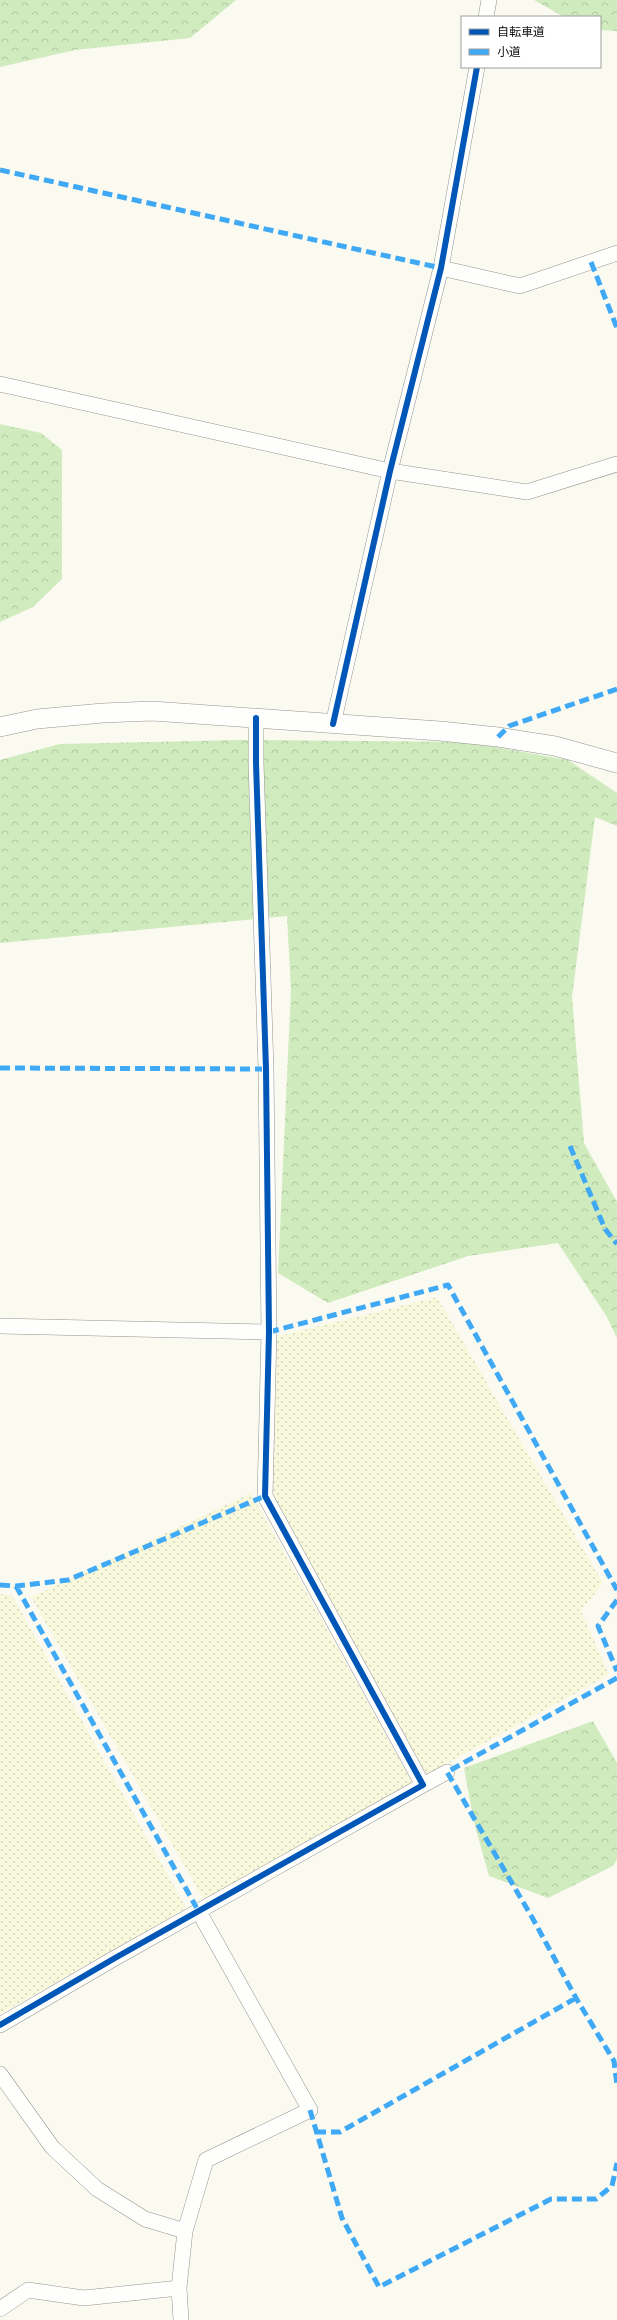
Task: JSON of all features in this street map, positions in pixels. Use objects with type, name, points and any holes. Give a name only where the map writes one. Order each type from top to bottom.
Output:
[{"type":"street","points":[[486,16],[489,0]]},
{"type":"street","points":[[333,724],[390,471],[441,268],[477,68]]},
{"type":"street","points":[[441,268],[520,286],[617,253]]},
{"type":"street","points":[[0,384],[390,471],[528,492],[617,464]]},
{"type":"street","points":[[0,727],[37,719],[117,712],[152,711],[498,737],[555,746],[617,763]]},
{"type":"street","points":[[256,718],[256,763],[266,1069],[269,1332],[265,1496],[424,1785]]},
{"type":"street","points":[[0,1326],[269,1332]]},
{"type":"street","points":[[0,2025],[115,1958],[448,1772]]},
{"type":"street","points":[[181,2320],[179,2288],[185,2231],[206,2160],[310,2110],[199,1912]]},
{"type":"street","points":[[0,2074],[52,2147],[97,2189],[145,2219],[185,2231]]},
{"type":"street","points":[[0,2309],[28,2290],[84,2298],[179,2288]]},
{"type":"green space","points":[[0,0],[236,0],[190,38],[75,50],[0,67]]},
{"type":"green space","points":[[534,0],[617,0],[617,31],[601,30],[601,16],[562,16]]},
{"type":"green space","points":[[0,424],[41,433],[62,450],[62,579],[33,607],[0,622]]},
{"type":"green space","points":[[240,740],[468,742],[568,760],[617,793],[617,826],[595,817],[572,997],[584,1143],[617,1202],[617,1338],[607,1317],[558,1243],[468,1256],[328,1303],[278,1273],[291,990],[287,916],[0,943],[0,760],[60,744]]},
{"type":"green space","points":[[437,1297],[603,1583],[581,1611],[609,1675],[426,1775],[322,1590],[273,1494],[271,1338]]},
{"type":"green space","points":[[251,1493],[413,1784],[204,1900],[31,1597]]},
{"type":"green space","points":[[0,1594],[12,1595],[186,1908],[0,2014]]},
{"type":"green space","points":[[593,1721],[617,1763],[617,1859],[613,1866],[548,1898],[489,1876],[474,1822],[464,1768]]},
{"type":"marked path","points":[[0,170],[441,268]]},
{"type":"marked path","points":[[591,262],[617,328]]},
{"type":"marked path","points":[[498,737],[509,726],[617,689]]},
{"type":"marked path","points":[[0,1068],[266,1069]]},
{"type":"marked path","points":[[570,1146],[605,1229],[617,1244]]},
{"type":"marked path","points":[[269,1332],[448,1285],[617,1590]]},
{"type":"marked path","points":[[0,1585],[16,1586],[68,1580],[265,1496]]},
{"type":"marked path","points":[[16,1586],[199,1912]]},
{"type":"marked path","points":[[617,1600],[598,1626],[617,1671]]},
{"type":"marked path","points":[[617,1678],[447,1772],[533,1919],[576,1998],[614,2061],[617,2085]]},
{"type":"marked path","points":[[316,2132],[340,2132],[576,1998]]},
{"type":"marked path","points":[[310,2110],[342,2218],[379,2287],[551,2199],[596,2199],[612,2186],[617,2163]]},
{"type":"cycle path","points":[[333,724],[390,471],[441,268],[477,68]]},
{"type":"cycle path","points":[[0,2025],[115,1958],[423,1785],[265,1496],[269,1332],[266,1069],[256,763],[256,718]]}]
